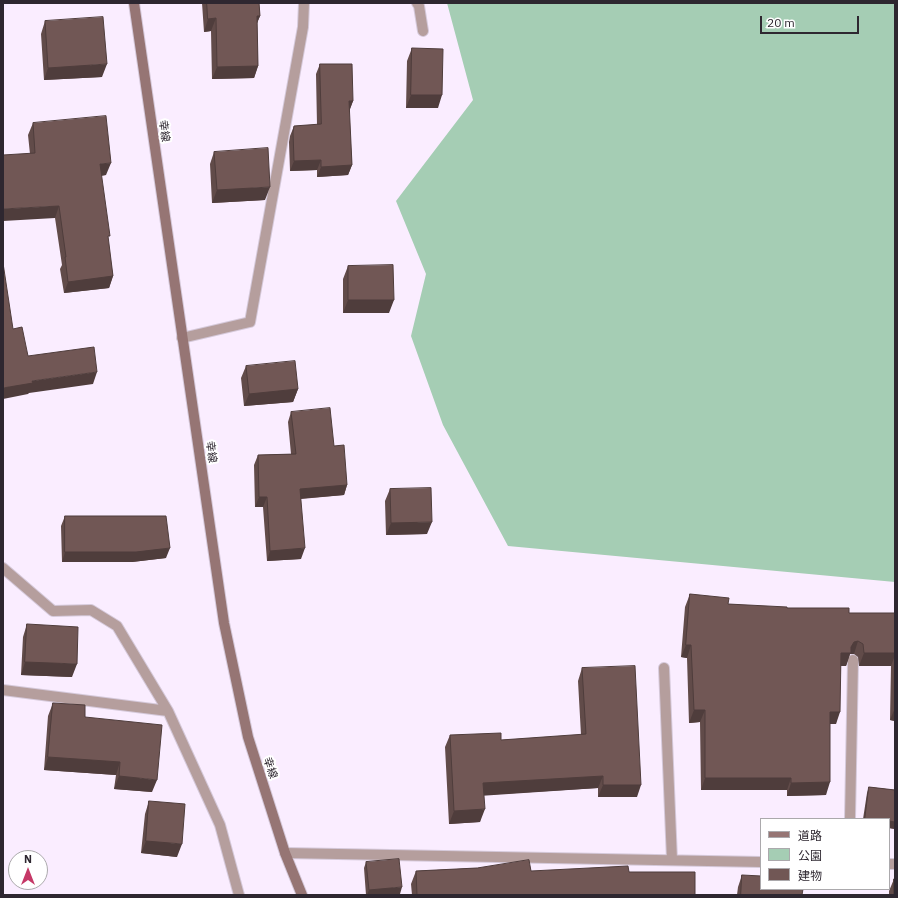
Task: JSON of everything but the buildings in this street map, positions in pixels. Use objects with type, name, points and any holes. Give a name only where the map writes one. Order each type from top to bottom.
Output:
[{"type":"street","name":"幸線","points":[[134,3],[224,623],[248,738],[285,853],[302,895]]},
{"type":"street","points":[[182,338],[250,322],[303,27],[304,3]]},
{"type":"street","points":[[418,3],[423,31]]},
{"type":"street","points":[[3,568],[53,611],[91,610],[116,626],[168,711],[220,825],[239,895]]},
{"type":"street","points":[[850,818],[853,660]]},
{"type":"street","points":[[664,668],[672,860]]},
{"type":"street","points":[[3,690],[168,711]]},
{"type":"street","points":[[285,853],[760,862]]},
{"type":"green space","points":[[447,3],[895,3],[895,582],[508,546],[443,425],[411,336],[426,274],[396,201],[473,100]]}]
